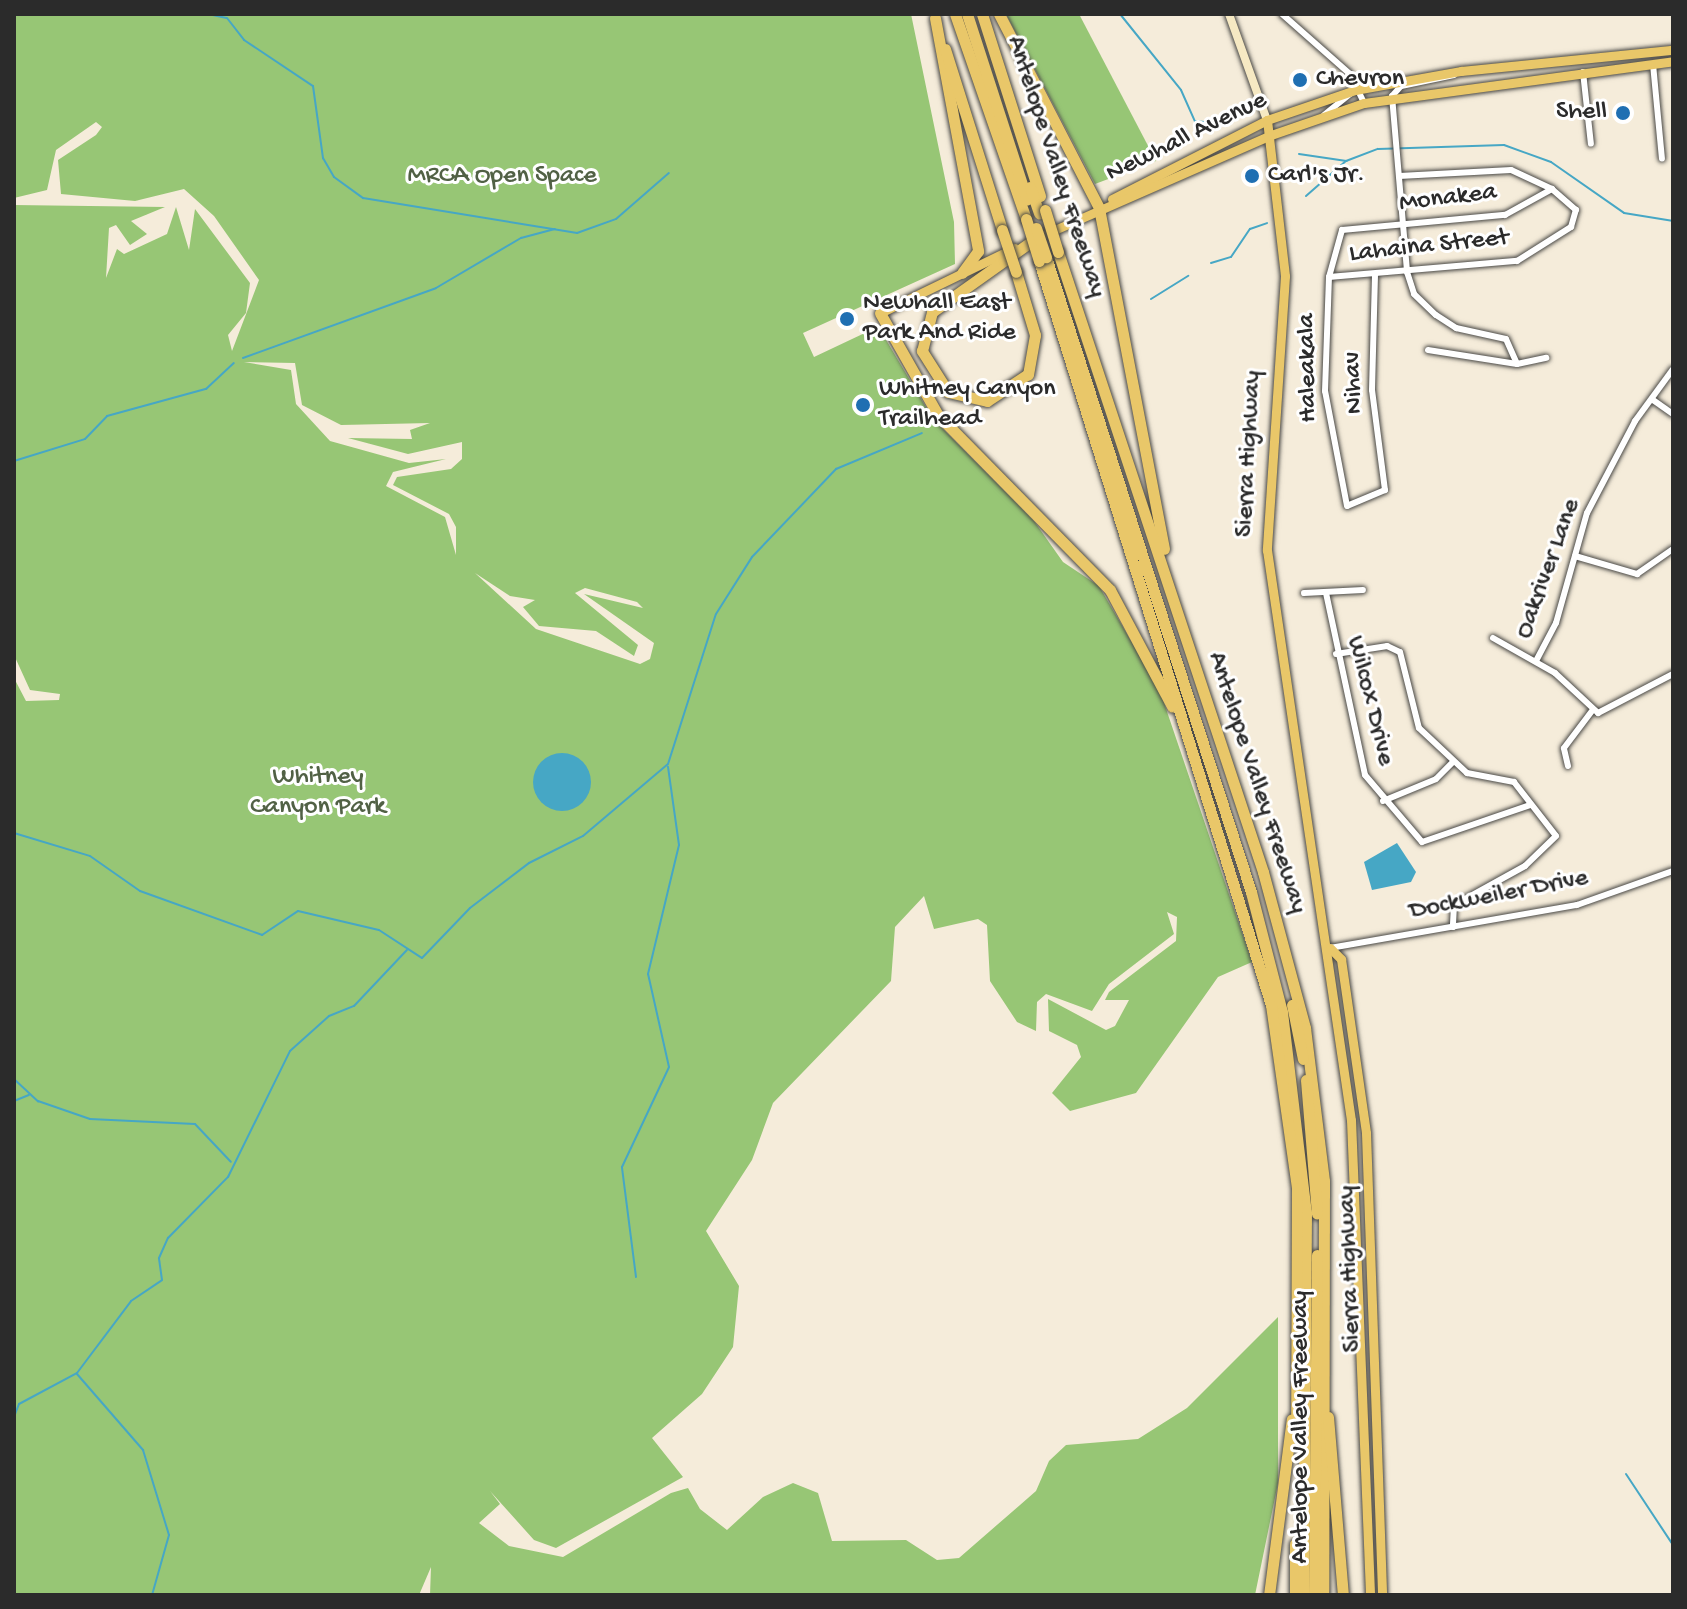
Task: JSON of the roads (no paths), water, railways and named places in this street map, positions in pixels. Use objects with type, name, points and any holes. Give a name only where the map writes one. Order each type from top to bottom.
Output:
[{"type":"highway","name":"Antelope Valley Freeway","points":[[955,14],[1035,214],[1173,596],[1272,947],[1271,1005],[1297,1188],[1295,1595]]},
{"type":"highway","points":[[967,14],[1035,214]]},
{"type":"highway","points":[[973,14],[1035,214]]},
{"type":"highway","name":"Antelope Valley Freeway","points":[[982,14],[1035,214],[1184,721],[1300,1024],[1324,1181],[1323,1595]]},
{"type":"highway","points":[[999,14],[1099,208],[1173,596]]},
{"type":"highway","points":[[934,16],[1002,230],[1016,272],[1035,335],[1028,374],[987,401],[948,392],[924,361],[932,312],[1039,236]]},
{"type":"highway","points":[[934,16],[978,251],[962,273]]},
{"type":"highway","points":[[1049,256],[1272,947],[1306,1212],[1303,1595]]},
{"type":"highway","points":[[880,313],[938,415],[1096,571],[1184,721]]},
{"type":"highway","points":[[1300,1024],[1318,1232],[1314,1595]]},
{"type":"highway","points":[[1269,1595],[1296,1403]]},
{"type":"highway","points":[[1325,1408],[1333,1430],[1343,1595]]},
{"type":"main road","name":"Sierra Highway","points":[[1229,14],[1271,135],[1285,276],[1267,550],[1330,948],[1360,1230],[1370,1595]]},
{"type":"main road","name":"Newhall Avenue","points":[[1099,208],[1267,120],[1355,90],[1461,71],[1672,50]]},
{"type":"main road","points":[[1635,66],[1672,50]]},
{"type":"main road","points":[[1583,71],[1634,54]]},
{"type":"main road","name":"Newhall Avenue","points":[[880,313],[1099,208],[1324,115],[1392,96],[1673,61]]},
{"type":"main road","name":"Sierra Highway","points":[[1330,948],[1341,959],[1356,1053],[1371,1195],[1382,1595]]},
{"type":"street","points":[[1282,14],[1346,70],[1364,103]]},
{"type":"street","points":[[1653,64],[1662,159]]},
{"type":"street","points":[[1461,71],[1401,86],[1392,96],[1400,225],[1407,272],[1414,294],[1436,315],[1456,328],[1506,339],[1517,364]]},
{"type":"street","points":[[1583,71],[1591,144]]},
{"type":"street","points":[[1324,115],[1355,90]]},
{"type":"street","points":[[1399,176],[1511,170],[1552,189]]},
{"type":"street","name":"Monakea","points":[[1342,230],[1505,215],[1552,189]]},
{"type":"street","name":"Lahaina Street","points":[[1329,277],[1517,261],[1571,227],[1576,210],[1552,189]]},
{"type":"street","name":"Haleakala","points":[[1342,230],[1329,277],[1325,391],[1347,506]]},
{"type":"street","name":"Nihav","points":[[1347,506],[1385,490],[1372,390],[1375,275]]},
{"type":"street","points":[[1428,350],[1517,364],[1546,358]]},
{"type":"street","name":"Oakriver Lane","points":[[1536,661],[1575,556],[1587,513],[1673,369]]},
{"type":"street","points":[[1653,400],[1673,414]]},
{"type":"street","points":[[1575,556],[1637,574],[1673,549]]},
{"type":"street","points":[[1304,593],[1363,590]]},
{"type":"street","name":"Wilcox Drive","points":[[1326,593],[1336,654],[1365,775],[1383,801],[1427,842],[1530,805]]},
{"type":"street","points":[[1493,638],[1536,661],[1592,711],[1605,712],[1673,674]]},
{"type":"street","points":[[1336,654],[1387,646],[1403,654],[1411,717],[1452,763],[1486,780],[1512,780],[1556,841],[1454,905],[1453,927]]},
{"type":"street","points":[[1568,766],[1564,748],[1592,711]]},
{"type":"street","points":[[1383,801],[1436,779],[1452,763]]},
{"type":"street","name":"Dockweiler Drive","points":[[1330,948],[1577,905],[1673,871]]},
{"type":"water","points":[[562,753],[573,755],[582,762],[589,771],[589,793],[582,802],[573,809],[562,811],[551,809],[542,802],[535,793],[533,782],[535,771],[542,762],[551,755]]},
{"type":"water","points":[[1397,843],[1416,872],[1411,882],[1372,890],[1364,862]]},
{"type":"waterway","points":[[208,14],[227,18],[244,40],[313,86],[323,158],[334,177],[363,198],[577,233],[616,219],[669,173]]},
{"type":"waterway","points":[[1120,14],[1181,90],[1195,121],[1225,124]]},
{"type":"waterway","points":[[1299,154],[1346,161],[1378,149],[1504,145],[1551,162],[1624,213],[1673,221]]},
{"type":"waterway","points":[[1306,196],[1346,161]]},
{"type":"waterway","points":[[1211,263],[1231,257],[1250,229],[1267,223]]},
{"type":"waterway","points":[[243,358],[436,288],[521,238],[555,229]]},
{"type":"waterway","points":[[1151,299],[1188,276]]},
{"type":"waterway","points":[[14,461],[85,439],[107,416],[206,389],[234,363]]},
{"type":"waterway","points":[[14,833],[90,856],[140,891],[262,935],[298,911],[379,930],[422,958],[470,908],[529,863],[583,836],[668,764],[716,614],[752,557],[836,469],[922,433]]},
{"type":"waterway","points":[[636,1277],[622,1167],[669,1067],[648,974],[679,845],[668,767]]},
{"type":"waterway","points":[[14,1417],[19,1404],[77,1373],[131,1301],[162,1280],[159,1258],[168,1238],[228,1177],[290,1051],[329,1016],[354,1006],[407,950]]},
{"type":"waterway","points":[[14,1079],[38,1101],[90,1119],[195,1124],[231,1162]]},
{"type":"waterway","points":[[14,1101],[29,1095]]},
{"type":"waterway","points":[[77,1374],[143,1450],[169,1535],[152,1595]]},
{"type":"waterway","points":[[1626,1474],[1671,1542]]},
{"type":"place","name":"Chevron","points":[[1300,80]]},
{"type":"place","name":"Shell","points":[[1623,113]]},
{"type":"place","name":"Carl's Jr.","points":[[1252,176]]},
{"type":"place","name":"Newhall East Park And Ride","points":[[847,319]]},
{"type":"place","name":"Whitney Canyon Trailhead","points":[[863,405]]},
{"type":"park label","name":"MRCA Open Space","points":[[502,177]]},
{"type":"park label","name":"Whitney Canyon Park","points":[[318,793]]}]
